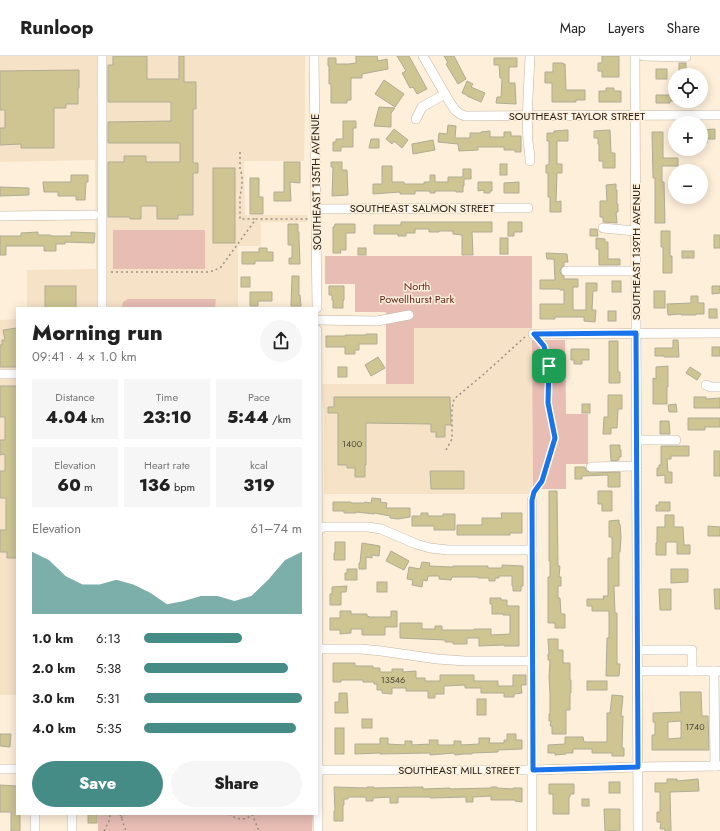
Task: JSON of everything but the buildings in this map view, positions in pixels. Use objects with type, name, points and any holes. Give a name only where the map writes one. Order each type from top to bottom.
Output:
[{"type":"street","points":[[102,56],[102,307]]},
{"type":"street","name":"SOUTHEAST 135TH AVENUE","points":[[314,56],[317,307]]},
{"type":"street","name":"SOUTHEAST TAYLOR STREET","points":[[423,56],[455,110],[465,116],[720,115]]},
{"type":"street","points":[[530,56],[528,116],[528,144],[530,149],[530,161]]},
{"type":"street","name":"SOUTHEAST 139TH AVENUE","points":[[635,56],[638,831]]},
{"type":"street","points":[[643,56],[686,57]]},
{"type":"street","points":[[416,119],[422,107],[445,94]]},
{"type":"street","name":"SOUTHEAST SALMON STREET","points":[[316,209],[528,208]]},
{"type":"street","points":[[0,216],[94,215]]},
{"type":"street","points":[[604,228],[635,230]]},
{"type":"street","points":[[566,271],[636,271]]},
{"type":"street","points":[[318,320],[377,321],[409,315]]},
{"type":"street","points":[[534,334],[720,333]]},
{"type":"street","points":[[0,374],[16,374]]},
{"type":"street","points":[[706,385],[711,387],[720,387]]},
{"type":"street","points":[[636,440],[676,440]]},
{"type":"street","points":[[591,467],[637,466]]},
{"type":"street","points":[[532,500],[532,831]]},
{"type":"street","points":[[318,530],[323,527],[368,527],[381,529],[416,544],[430,548],[448,550],[532,550]]},
{"type":"street","points":[[318,649],[361,649],[437,659],[465,661],[532,661]]},
{"type":"street","points":[[638,650],[692,650],[692,671]]},
{"type":"street","points":[[638,671],[717,671],[718,766]]},
{"type":"street","name":"SOUTHEAST MILL STREET","points":[[318,770],[533,770],[718,766]]},
{"type":"street","points":[[0,769],[16,769]]},
{"type":"street","points":[[35,815],[35,831]]},
{"type":"street","points":[[72,815],[72,831]]},
{"type":"street","points":[[318,815],[318,831]]},
{"type":"path","points":[[240,152],[240,169],[242,175],[240,219],[316,218]]},
{"type":"path","points":[[111,272],[209,272],[215,270],[221,267],[256,219]]},
{"type":"path","points":[[446,450],[452,439],[452,409],[454,399],[484,374],[528,333],[530,332],[534,334],[544,346],[549,366],[548,403],[555,438],[542,481],[534,492],[532,500]]},
{"type":"path","points":[[104,831],[109,821],[110,815]]},
{"type":"path","points":[[120,815],[126,831]]},
{"type":"path","points":[[121,818],[124,815]]},
{"type":"path","points":[[230,815],[234,818],[240,819],[251,815]]},
{"type":"path","points":[[253,815],[259,831]]},
{"type":"shaded area","points":[[0,56],[305,56],[304,161],[244,161],[245,215],[307,215],[307,222],[261,222],[261,246],[238,246],[238,307],[27,307],[27,270],[96,269],[95,160],[0,162]]},
{"type":"shaded area","points":[[16,319],[16,695],[0,695],[0,320]]},
{"type":"shaded area","points":[[414,328],[532,328],[533,494],[324,494],[324,413],[322,384],[414,384]]},
{"type":"green space","points":[[113,230],[205,230],[205,269],[113,269]]},
{"type":"green space","name":"North Powellhurst Park","points":[[325,256],[532,256],[532,328],[414,328],[414,384],[386,384],[386,312],[355,312],[355,284],[325,284]]},
{"type":"green space","points":[[128,299],[216,299],[215,307],[122,307],[123,302]]},
{"type":"green space","points":[[532,340],[565,340],[566,414],[588,414],[588,464],[566,464],[566,489],[533,489]]},
{"type":"green space","points":[[98,815],[313,815],[312,831],[98,831]]},
{"type":"route","points":[[636,333],[638,767],[533,770],[532,500],[536,488],[542,481],[555,438],[548,403],[549,366],[544,346],[534,334],[636,333]]}]
